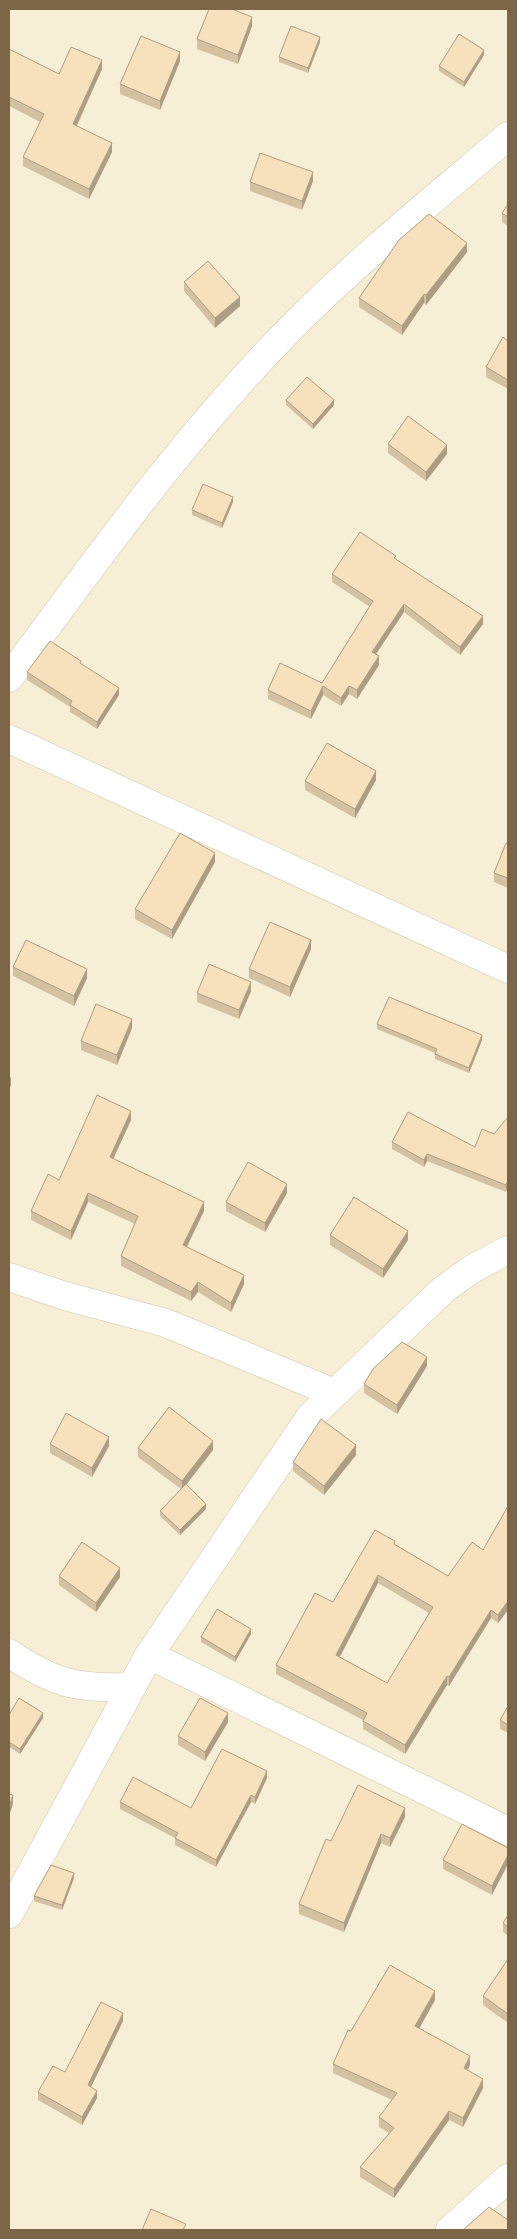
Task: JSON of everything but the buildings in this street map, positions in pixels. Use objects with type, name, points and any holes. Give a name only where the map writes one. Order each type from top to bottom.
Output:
[{"type":"street","points":[[9,678],[179,452],[269,352],[362,261],[508,136]]},
{"type":"street","points":[[9,739],[508,969]]},
{"type":"street","points":[[9,1914],[149,1655],[310,1418],[334,1393],[444,1290],[472,1269],[508,1250]]},
{"type":"street","points":[[9,1277],[65,1296],[166,1323],[334,1393]]},
{"type":"street","points":[[9,1653],[28,1666],[59,1681],[95,1688],[132,1687]]},
{"type":"street","points":[[149,1655],[508,1831]]},
{"type":"street","points":[[450,2230],[508,2178]]},
{"type":"shaded area","points":[[9,9],[508,9],[508,2230],[9,2230]]}]
